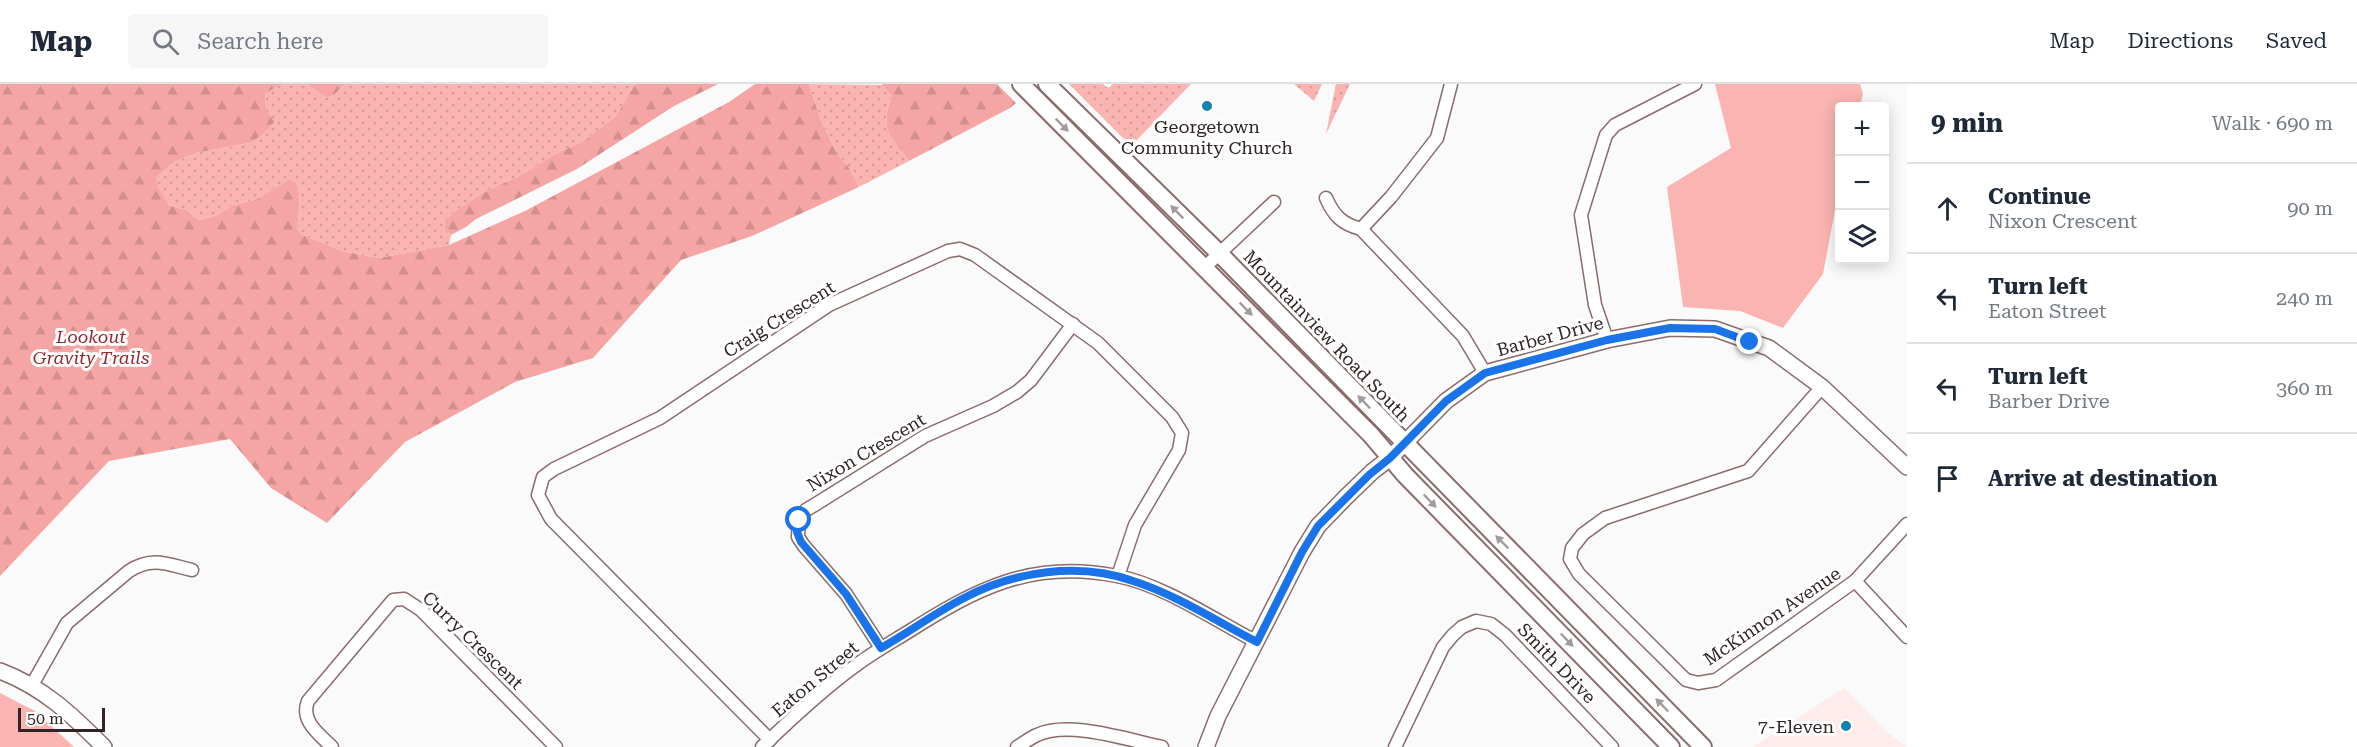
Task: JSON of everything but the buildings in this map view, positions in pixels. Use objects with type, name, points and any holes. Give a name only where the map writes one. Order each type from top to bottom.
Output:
[{"type":"main road","name":"Mountainview Road South","points":[[1021,84],[1371,435],[1390,458],[1671,747]]},
{"type":"main road","name":"Mountainview Road South","points":[[1047,84],[1219,254],[1703,747]]},
{"type":"street","points":[[1361,229],[1391,197],[1437,138],[1450,84]]},
{"type":"street","points":[[1607,340],[1595,305],[1581,215],[1606,135],[1616,125],[1695,84]]},
{"type":"street","points":[[1326,198],[1334,215],[1347,225],[1361,229],[1463,336],[1485,373]]},
{"type":"street","points":[[1205,267],[1274,202]]},
{"type":"street","name":"Craig Crescent","points":[[766,743],[551,519],[538,495],[543,477],[554,469],[660,418],[830,305],[948,251],[960,249],[975,255],[1108,351],[1172,417],[1182,433],[1179,450],[1134,525],[1118,576]]},
{"type":"street","name":"Nixon Crescent","points":[[881,648],[846,594],[801,542],[797,526],[802,515],[925,436],[993,406],[1017,392],[1031,380],[1073,324]]},
{"type":"street","name":"Barber Drive","points":[[1206,747],[1218,716],[1302,552],[1318,526],[1369,475],[1405,444],[1446,401],[1485,373],[1607,340],[1670,328],[1715,329],[1769,348],[1822,387],[1907,467]]},
{"type":"street","name":"McKinnon Avenue","points":[[1822,387],[1748,471],[1605,518],[1583,534],[1572,548],[1570,558],[1579,574],[1686,680],[1698,683],[1716,680],[1856,581],[1907,524]]},
{"type":"street","points":[[32,685],[67,623],[138,564],[150,561],[192,570]]},
{"type":"street","name":"Eaton Street","points":[[766,743],[853,667],[963,598],[1003,581],[1057,571],[1118,576],[1159,591],[1257,642]]},
{"type":"street","points":[[1856,581],[1907,637]]},
{"type":"street","name":"Curry Crescent","points":[[332,747],[307,720],[305,712],[308,701],[393,600],[404,598],[421,610],[556,747]]},
{"type":"street","name":"Smith Drive","points":[[1395,747],[1443,647],[1462,627],[1476,621],[1491,624],[1505,635],[1612,747]]},
{"type":"street","points":[[0,671],[32,685],[69,712],[104,747]]},
{"type":"street","points":[[1017,747],[1038,734],[1054,730],[1076,729],[1162,747]]},
{"type":"shaded area","points":[[286,84],[306,84],[327,98],[334,95],[345,84],[635,84],[616,116],[584,141],[484,192],[445,220],[445,229],[451,235],[449,245],[379,258],[342,251],[301,234],[297,228],[300,205],[298,188],[296,182],[289,179],[257,199],[234,205],[215,216],[200,220],[189,211],[169,205],[156,186],[156,178],[174,162],[196,153],[250,143],[266,109],[265,94]]},
{"type":"shaded area","points":[[809,84],[885,85],[892,96],[886,116],[888,131],[909,161],[859,187],[850,169],[836,152],[820,118]]},
{"type":"shaded area","points":[[1069,84],[1103,84],[1108,88],[1113,84],[1191,84],[1131,146]]},
{"type":"shaded area","points":[[1294,84],[1322,84],[1314,101]]},
{"type":"shaded area","points":[[1336,84],[1350,84],[1326,134]]},
{"type":"shaded area","points":[[1715,84],[1860,84],[1863,94],[1861,102],[1835,102],[1835,210],[1823,274],[1783,328],[1740,311],[1683,307],[1667,187],[1731,148]]},
{"type":"shaded area","points":[[1844,688],[1887,732],[1907,747],[1753,747]]},
{"type":"shaded area","points":[[0,693],[35,711],[74,747],[0,747]]},
{"type":"green space","name":"Lookout Gravity Trails","points":[[0,84],[286,84],[265,94],[266,109],[274,122],[263,134],[250,143],[196,153],[174,162],[156,178],[157,186],[169,205],[189,211],[200,220],[215,216],[234,205],[257,199],[289,179],[296,182],[298,188],[300,205],[297,228],[301,234],[342,251],[379,258],[449,245],[525,211],[729,102],[755,84],[809,84],[820,118],[836,152],[850,169],[859,187],[752,236],[681,260],[593,358],[515,382],[405,442],[327,523],[271,488],[230,439],[109,461],[0,576]]},
{"type":"green space","points":[[306,84],[345,84],[334,95],[327,98]]},
{"type":"green space","points":[[635,84],[718,84],[674,106],[577,169],[476,219],[451,235],[445,229],[445,220],[484,192],[584,141],[616,116]]},
{"type":"green space","points":[[882,84],[997,84],[1016,103],[909,161],[888,131],[886,117],[892,96]]},
{"type":"place","name":"Georgetown Community Church","points":[[1207,106]]},
{"type":"place","name":"7-Eleven","points":[[1846,726]]},
{"type":"route","points":[[799,520],[797,532],[801,542],[846,594],[881,648],[979,590],[1003,581],[1057,571],[1118,576],[1135,581],[1257,642],[1302,552],[1318,526],[1446,401],[1485,373],[1607,340],[1670,328],[1715,329],[1750,342]]}]
